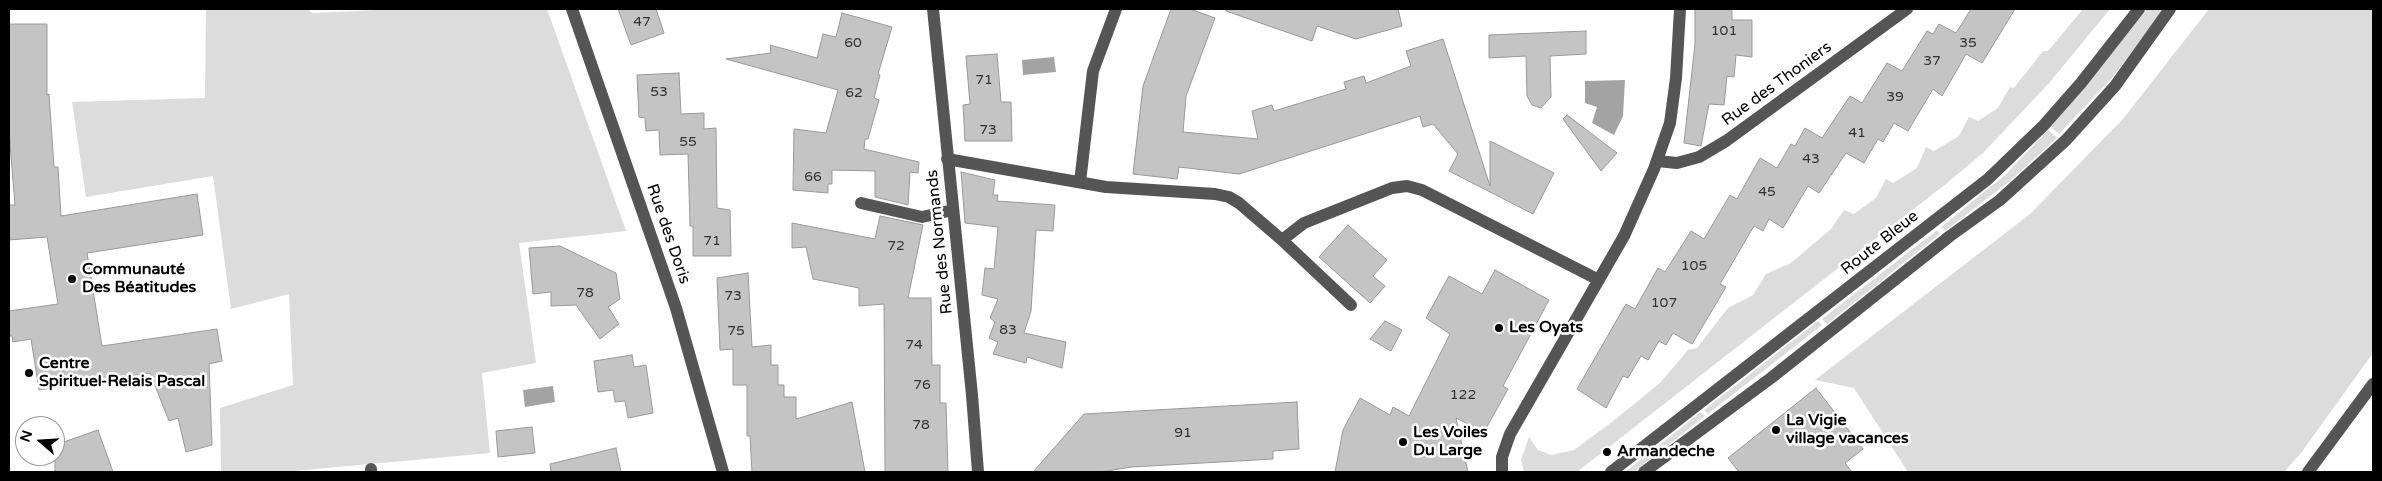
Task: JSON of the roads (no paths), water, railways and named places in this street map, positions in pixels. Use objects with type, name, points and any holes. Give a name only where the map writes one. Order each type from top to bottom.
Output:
[{"type":"street","name":"Rue des Doris","points":[[572,9],[676,308],[723,472]]},
{"type":"street","name":"Rue des Normands","points":[[933,9],[978,472]]},
{"type":"street","points":[[1080,182],[1093,72],[1116,9]]},
{"type":"street","points":[[1502,472],[1502,457],[1510,434],[1624,236],[1657,160],[1671,114],[1676,78],[1680,9]]},
{"type":"street","name":"Rue des Thoniers","points":[[1657,160],[1676,163],[1699,157],[1726,141],[1907,9]]},
{"type":"street","name":"Route Bleue","points":[[1610,472],[1988,179],[2044,125],[2081,83],[2140,9]]},
{"type":"street","points":[[1644,472],[1771,378],[1942,242],[2000,200],[2066,140],[2115,86],[2170,9]]},
{"type":"street","points":[[948,159],[1106,187],[1229,197],[1240,203],[1282,240],[1351,305]]},
{"type":"street","points":[[1282,240],[1304,223],[1392,188],[1407,186],[1422,190],[1599,280]]},
{"type":"street","points":[[861,204],[922,217],[953,210]]},
{"type":"street","points":[[2308,472],[2373,384]]},
{"type":"place","name":"Communauté Des Béatitudes","points":[[72,279]]},
{"type":"place","name":"Les Oyats","points":[[1499,328]]},
{"type":"place","name":"Centre Spirituel-Relais Pascal","points":[[29,373]]},
{"type":"place","name":"La Vigie village vacances","points":[[1776,430]]},
{"type":"place","name":"Les Voiles Du Large","points":[[1403,442]]},
{"type":"place","name":"Armandeche","points":[[1607,452]]}]
